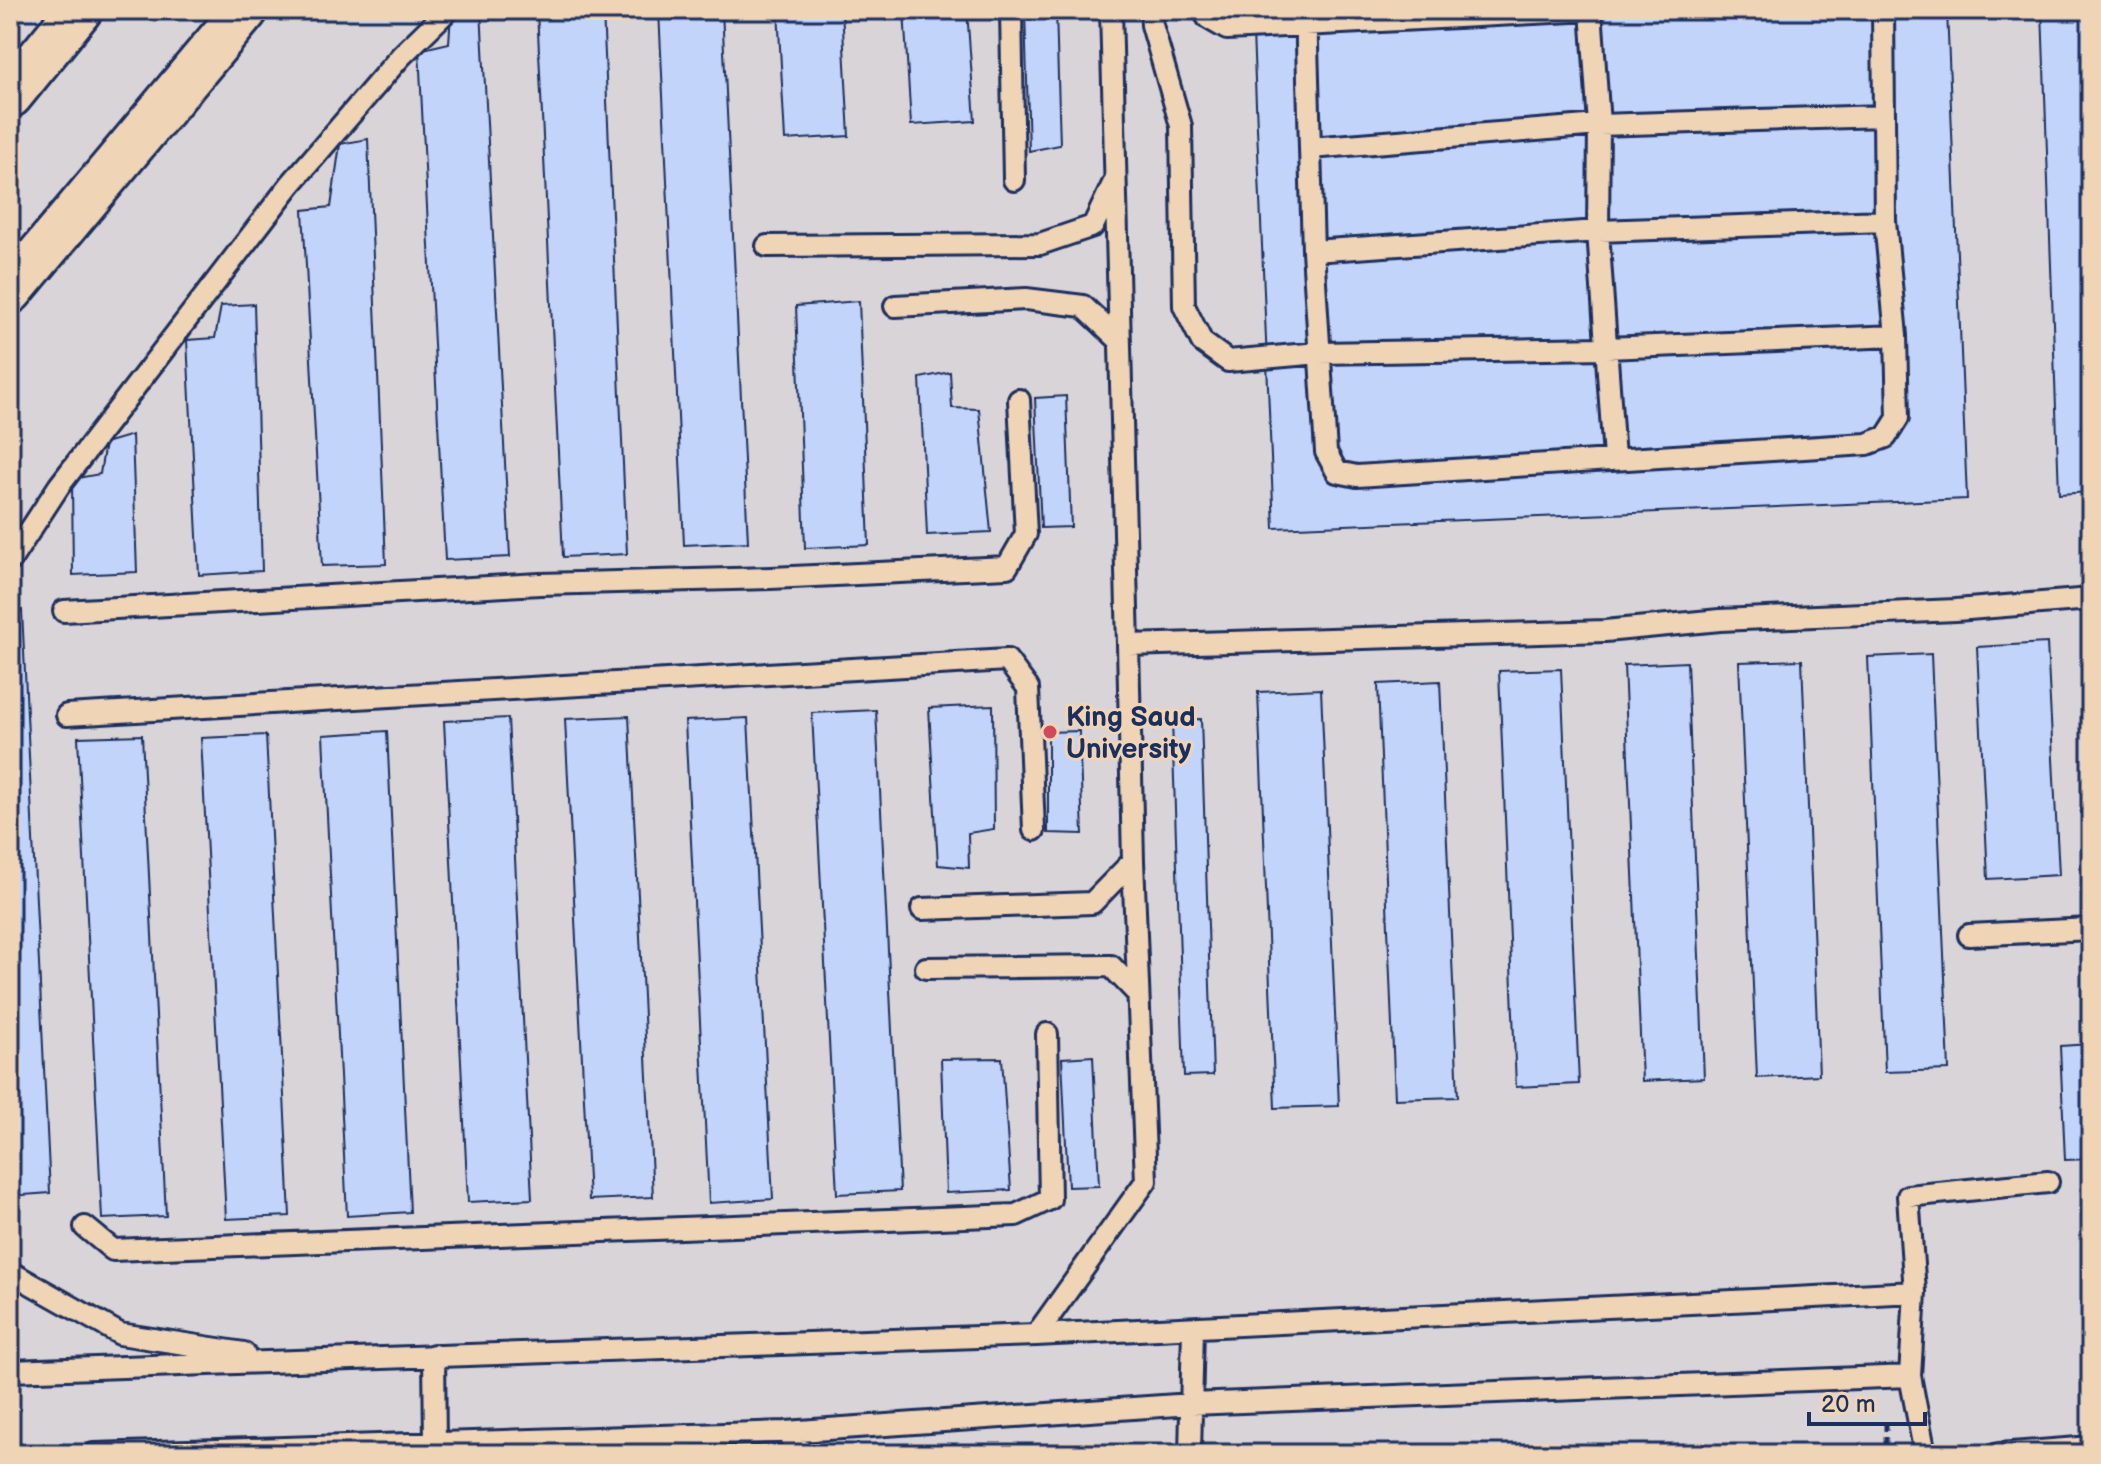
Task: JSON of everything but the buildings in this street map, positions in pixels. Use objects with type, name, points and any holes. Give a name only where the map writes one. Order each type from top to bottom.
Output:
[{"type":"main road","points":[[10,95],[79,10]]},
{"type":"main road","points":[[10,291],[245,10]]},
{"type":"lane","points":[[10,561],[59,486],[290,185],[401,56],[448,10]]},
{"type":"lane","points":[[1011,10],[1014,180]]},
{"type":"lane","points":[[1036,1335],[1146,1181],[1133,861],[1111,10]]},
{"type":"lane","points":[[1151,10],[1152,25],[1181,126],[1184,306],[1202,342],[1228,361],[1319,353],[1606,348],[1896,336]]},
{"type":"lane","points":[[1203,10],[1208,18],[1227,29],[1307,18],[1592,10],[1599,125],[1598,231],[1614,458]]},
{"type":"lane","points":[[1307,18],[1313,251],[1326,452],[1337,472],[1357,476],[1867,444],[1886,437],[1898,418],[1896,336],[1885,221],[1883,10]]},
{"type":"lane","points":[[1310,148],[1599,125],[1883,116]]},
{"type":"lane","points":[[767,246],[1040,244],[1093,226],[1115,180]]},
{"type":"lane","points":[[1313,251],[1598,231],[1885,221]]},
{"type":"lane","points":[[895,306],[1026,299],[1083,306],[1119,340]]},
{"type":"lane","points":[[64,611],[540,584],[771,578],[1007,567],[1026,534],[1019,400]]},
{"type":"lane","points":[[1128,645],[1605,631],[1720,620],[1956,610],[2091,599]]},
{"type":"lane","points":[[67,715],[1007,660],[1028,688],[1034,830]]},
{"type":"lane","points":[[922,909],[1092,903],[1133,861]]},
{"type":"lane","points":[[1969,935],[2091,929]]},
{"type":"lane","points":[[926,968],[1111,966],[1138,994]]},
{"type":"lane","points":[[85,1227],[113,1250],[1016,1215],[1050,1199],[1047,1034]]},
{"type":"lane","points":[[1925,1454],[1910,1376],[1915,1292],[1908,1196],[2048,1182]]},
{"type":"lane","points":[[10,1272],[120,1334],[292,1360]]},
{"type":"lane","points":[[10,1371],[1036,1335],[1915,1292]]},
{"type":"lane","points":[[1190,1454],[1193,1328]]},
{"type":"lane","points":[[434,1355],[435,1442]]},
{"type":"lane","points":[[94,1454],[785,1432],[1191,1404],[1910,1376]]},
{"type":"lane","points":[[785,1432],[804,1454]]},
{"type":"lane","points":[[1999,1454],[2091,1447]]},
{"type":"shaded area","name":"King Saud University","points":[[10,10],[2091,10],[2091,1454],[10,1454]]},
{"type":"place","name":"King Saud University","points":[[1050,732]]}]
